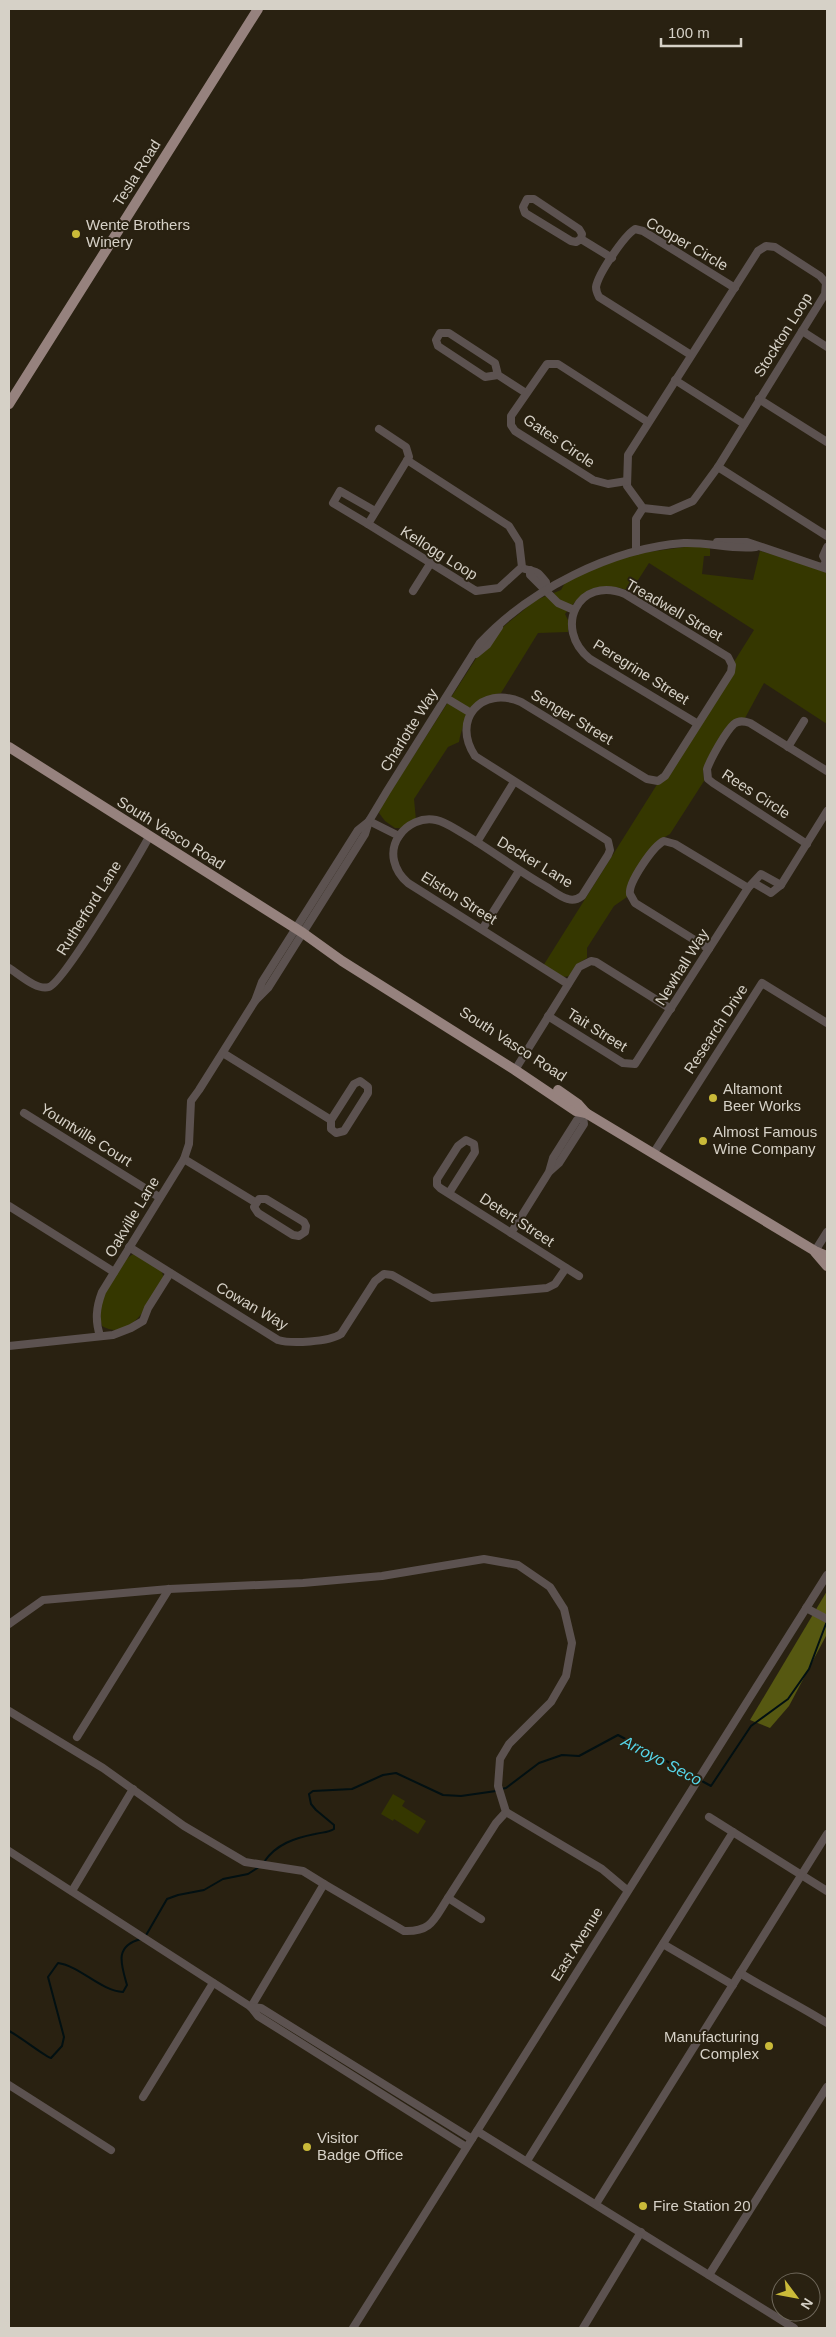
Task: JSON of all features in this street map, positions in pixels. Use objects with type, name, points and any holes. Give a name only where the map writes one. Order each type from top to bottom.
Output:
[{"type":"main road","name":"Tesla Road","points":[[9,404],[258,9]]},
{"type":"main road","name":"South Vasco Road","points":[[9,747],[148,837],[319,943],[342,961],[517,1067],[576,1111],[653,1154],[815,1252],[827,1256]]},
{"type":"main road","name":"South Vasco Road","points":[[815,1252],[827,1266]]},
{"type":"street","points":[[527,199],[534,199],[579,229],[582,234],[581,239],[571,242],[525,213],[523,207],[527,199]]},
{"type":"street","name":"Cooper Circle","points":[[691,355],[600,297],[596,290],[597,282],[628,233],[635,229],[643,231],[734,288]]},
{"type":"street","points":[[581,239],[612,258]]},
{"type":"street","name":"Stockton Loop","points":[[627,481],[628,455],[758,251],[766,246],[775,247],[824,279],[826,288],[802,331],[718,467],[693,501],[670,511],[643,508]]},
{"type":"street","points":[[802,331],[827,347]]},
{"type":"street","points":[[498,375],[495,363],[448,333],[440,333],[436,340],[438,346],[485,377],[498,375],[526,393]]},
{"type":"street","name":"Gates Circle","points":[[627,481],[608,484],[593,480],[514,431],[511,425],[511,416],[547,364],[558,364],[648,422]]},
{"type":"street","points":[[675,380],[744,424]]},
{"type":"street","points":[[759,399],[827,442]]},
{"type":"street","points":[[368,524],[407,460],[408,452],[406,446],[379,429]]},
{"type":"street","points":[[407,460],[509,526],[519,542],[522,567],[530,570],[535,569],[546,582],[546,590]]},
{"type":"street","points":[[718,467],[827,536]]},
{"type":"street","points":[[627,481],[627,486],[643,508],[636,519],[636,551]]},
{"type":"street","name":"Kellogg Loop","points":[[375,511],[340,491],[333,503],[476,591],[499,588],[522,567]]},
{"type":"street","name":"Charlotte Way","points":[[300,931],[365,834],[369,821],[480,643],[500,625],[546,590],[570,576],[602,562],[636,551],[684,544],[713,543],[740,548],[756,547],[826,564]]},
{"type":"street","points":[[826,564],[823,556],[827,547]]},
{"type":"street","points":[[413,591],[430,564]]},
{"type":"street","points":[[530,570],[530,575],[558,603],[574,610]]},
{"type":"street","name":"Treadwell Street","points":[[574,610],[580,601],[591,593],[599,590],[616,590],[728,657],[732,665],[731,672],[698,724]]},
{"type":"street","name":"Peregrine Street","points":[[574,610],[571,616],[572,636],[582,652],[698,724]]},
{"type":"street","name":"Senger Street","points":[[471,713],[474,708],[487,699],[495,696],[511,698],[521,702],[647,779],[658,781],[665,776],[698,724]]},
{"type":"street","points":[[446,698],[471,713]]},
{"type":"street","name":"Decker Lane","points":[[399,836],[415,822],[425,819],[436,820],[477,842],[519,871],[567,899],[578,899],[582,896],[610,850],[608,841],[604,838],[483,763],[470,749],[466,740],[471,713]]},
{"type":"street","points":[[788,747],[804,721]]},
{"type":"street","name":"Rees Circle","points":[[807,844],[713,783],[706,774],[708,764],[731,728],[739,722],[750,723],[827,771]]},
{"type":"street","points":[[477,842],[514,782]]},
{"type":"street","points":[[709,949],[635,903],[630,894],[631,884],[655,846],[664,841],[675,844],[751,885],[771,893],[781,885],[827,811]]},
{"type":"street","points":[[369,821],[399,836]]},
{"type":"street","name":"Elston Street","points":[[399,836],[394,844],[394,862],[402,878],[568,984]]},
{"type":"street","name":"Rutherford Lane","points":[[9,968],[40,988],[46,988],[58,981],[148,837]]},
{"type":"street","points":[[483,928],[519,871]]},
{"type":"street","points":[[751,885],[761,874],[781,885]]},
{"type":"street","name":"Newhall Way","points":[[632,1064],[638,1061],[751,885]]},
{"type":"street","name":"Oakville Lane","points":[[100,1336],[96,1324],[96,1308],[102,1292],[184,1159],[189,1144],[191,1100],[200,1090],[255,1002],[268,988],[300,931]]},
{"type":"street","points":[[517,1067],[579,967],[591,961],[596,962],[671,1009]]},
{"type":"street","name":"Research Drive","points":[[653,1154],[762,983],[827,1023]]},
{"type":"street","name":"Tait Street","points":[[548,1016],[623,1063],[632,1064]]},
{"type":"street","points":[[223,1053],[331,1120]]},
{"type":"street","points":[[360,1082],[366,1084],[368,1093],[344,1131],[334,1132],[330,1125],[331,1120],[354,1084],[360,1082]]},
{"type":"street","name":"Yountville Court","points":[[24,1113],[159,1197]]},
{"type":"street","points":[[511,1232],[549,1172],[553,1158],[577,1120],[584,1115]]},
{"type":"street","name":"Detert Street","points":[[449,1193],[475,1152],[474,1144],[466,1140],[458,1146],[437,1179],[437,1185],[440,1188],[579,1276]]},
{"type":"street","points":[[184,1159],[255,1202]]},
{"type":"street","points":[[259,1199],[266,1199],[304,1222],[305,1232],[296,1236],[265,1218],[255,1210],[255,1202],[259,1199]]},
{"type":"street","points":[[9,1206],[114,1272]]},
{"type":"street","points":[[815,1252],[827,1232]]},
{"type":"street","name":"Cowan Way","points":[[129,1247],[278,1340],[290,1342],[333,1338],[341,1334],[375,1281],[384,1274],[392,1275],[432,1298],[547,1288],[555,1284],[566,1268]]},
{"type":"street","points":[[9,1346],[100,1336],[131,1328],[143,1321],[148,1308],[170,1273]]},
{"type":"street","points":[[9,1624],[43,1600],[169,1588],[313,1582],[382,1576],[484,1560],[518,1565],[550,1587],[564,1609],[572,1643],[566,1676],[551,1702],[509,1744],[500,1759],[498,1786],[502,1802],[506,1812],[602,1869],[627,1890]]},
{"type":"street","name":"East Avenue","points":[[353,2328],[827,1575]]},
{"type":"street","points":[[77,1737],[169,1588]]},
{"type":"street","points":[[806,1608],[827,1619]]},
{"type":"street","points":[[9,1711],[103,1768],[184,1826],[245,1862],[303,1871],[404,1931],[419,1932],[431,1925],[496,1823],[506,1812]]},
{"type":"street","points":[[72,1891],[133,1789]]},
{"type":"street","points":[[709,1818],[827,1891]]},
{"type":"street","points":[[527,2162],[733,1832]]},
{"type":"street","points":[[596,2204],[827,1834]]},
{"type":"street","points":[[9,1851],[149,1940],[250,2007],[258,2016],[466,2147]]},
{"type":"street","points":[[250,2007],[324,1884]]},
{"type":"street","points":[[448,1898],[481,1919]]},
{"type":"street","points":[[663,1944],[733,1985]]},
{"type":"street","points":[[740,1973],[775,1995],[804,2008],[827,2022]]},
{"type":"street","points":[[143,2097],[213,1983]]},
{"type":"street","points":[[250,2007],[261,2008],[472,2139]]},
{"type":"street","points":[[9,2085],[111,2150]]},
{"type":"street","points":[[709,2275],[827,2087]]},
{"type":"street","points":[[477,2131],[794,2328]]},
{"type":"street","points":[[583,2328],[641,2232]]},
{"type":"shaded area","points":[[708,546],[710,556],[704,556],[702,574],[753,580],[760,551],[807,564],[827,573],[827,724],[764,683],[745,718],[737,719],[728,727],[703,769],[704,781],[670,834],[656,842],[627,886],[627,897],[614,906],[587,948],[587,958],[579,963],[570,976],[563,977],[543,966],[754,630],[649,563],[631,591],[610,587],[594,589],[579,598],[565,614],[568,620],[568,632],[538,633],[501,693],[484,699],[472,710],[464,724],[459,742],[448,747],[414,799],[416,820],[403,828],[395,828],[385,821],[379,813],[382,805],[477,657],[504,626],[536,600],[561,590],[566,581],[608,562],[641,553]]},
{"type":"shaded area","points":[[136,1253],[161,1269],[164,1279],[147,1307],[131,1324],[122,1329],[112,1330],[102,1326],[100,1318],[101,1303],[115,1274],[125,1260]]},
{"type":"shaded area","points":[[827,1591],[827,1634],[789,1706],[770,1728],[750,1720]]},
{"type":"shaded area","points":[[393,1794],[405,1801],[402,1806],[426,1821],[418,1834],[394,1819],[393,1821],[381,1814]]},
{"type":"waterway","name":"Arroyo Seco","points":[[700,1780],[711,1786],[751,1726],[788,1699],[809,1669],[827,1621]]},
{"type":"waterway","name":"Arroyo Seco","points":[[501,1789],[506,1788],[539,1763],[562,1755],[579,1756],[618,1735],[696,1777]]},
{"type":"waterway","name":"Arroyo Seco","points":[[264,1862],[274,1851],[286,1843],[334,1829],[334,1825],[311,1804],[309,1794],[313,1791],[352,1789],[383,1775],[396,1773],[443,1795],[461,1796],[496,1791]]},
{"type":"waterway","name":"Arroyo Seco","points":[[145,1937],[167,1899],[204,1890],[223,1879],[248,1874],[259,1867]]},
{"type":"waterway","name":"Arroyo Seco","points":[[9,2031],[51,2058],[62,2046],[64,2037],[48,1977],[58,1963],[66,1965],[115,1991],[123,1992],[127,1985],[122,1963],[123,1951],[132,1942],[141,1939]]},
{"type":"place","name":"Wente Brothers Winery","points":[[76,234]]},
{"type":"place","name":"Altamont Beer Works","points":[[713,1098]]},
{"type":"place","name":"Almost Famous Wine Company","points":[[703,1141]]},
{"type":"place","name":"Manufacturing Complex","points":[[769,2046]]},
{"type":"place","name":"Visitor Badge Office","points":[[307,2147]]},
{"type":"place","name":"Fire Station 20","points":[[643,2206]]}]
